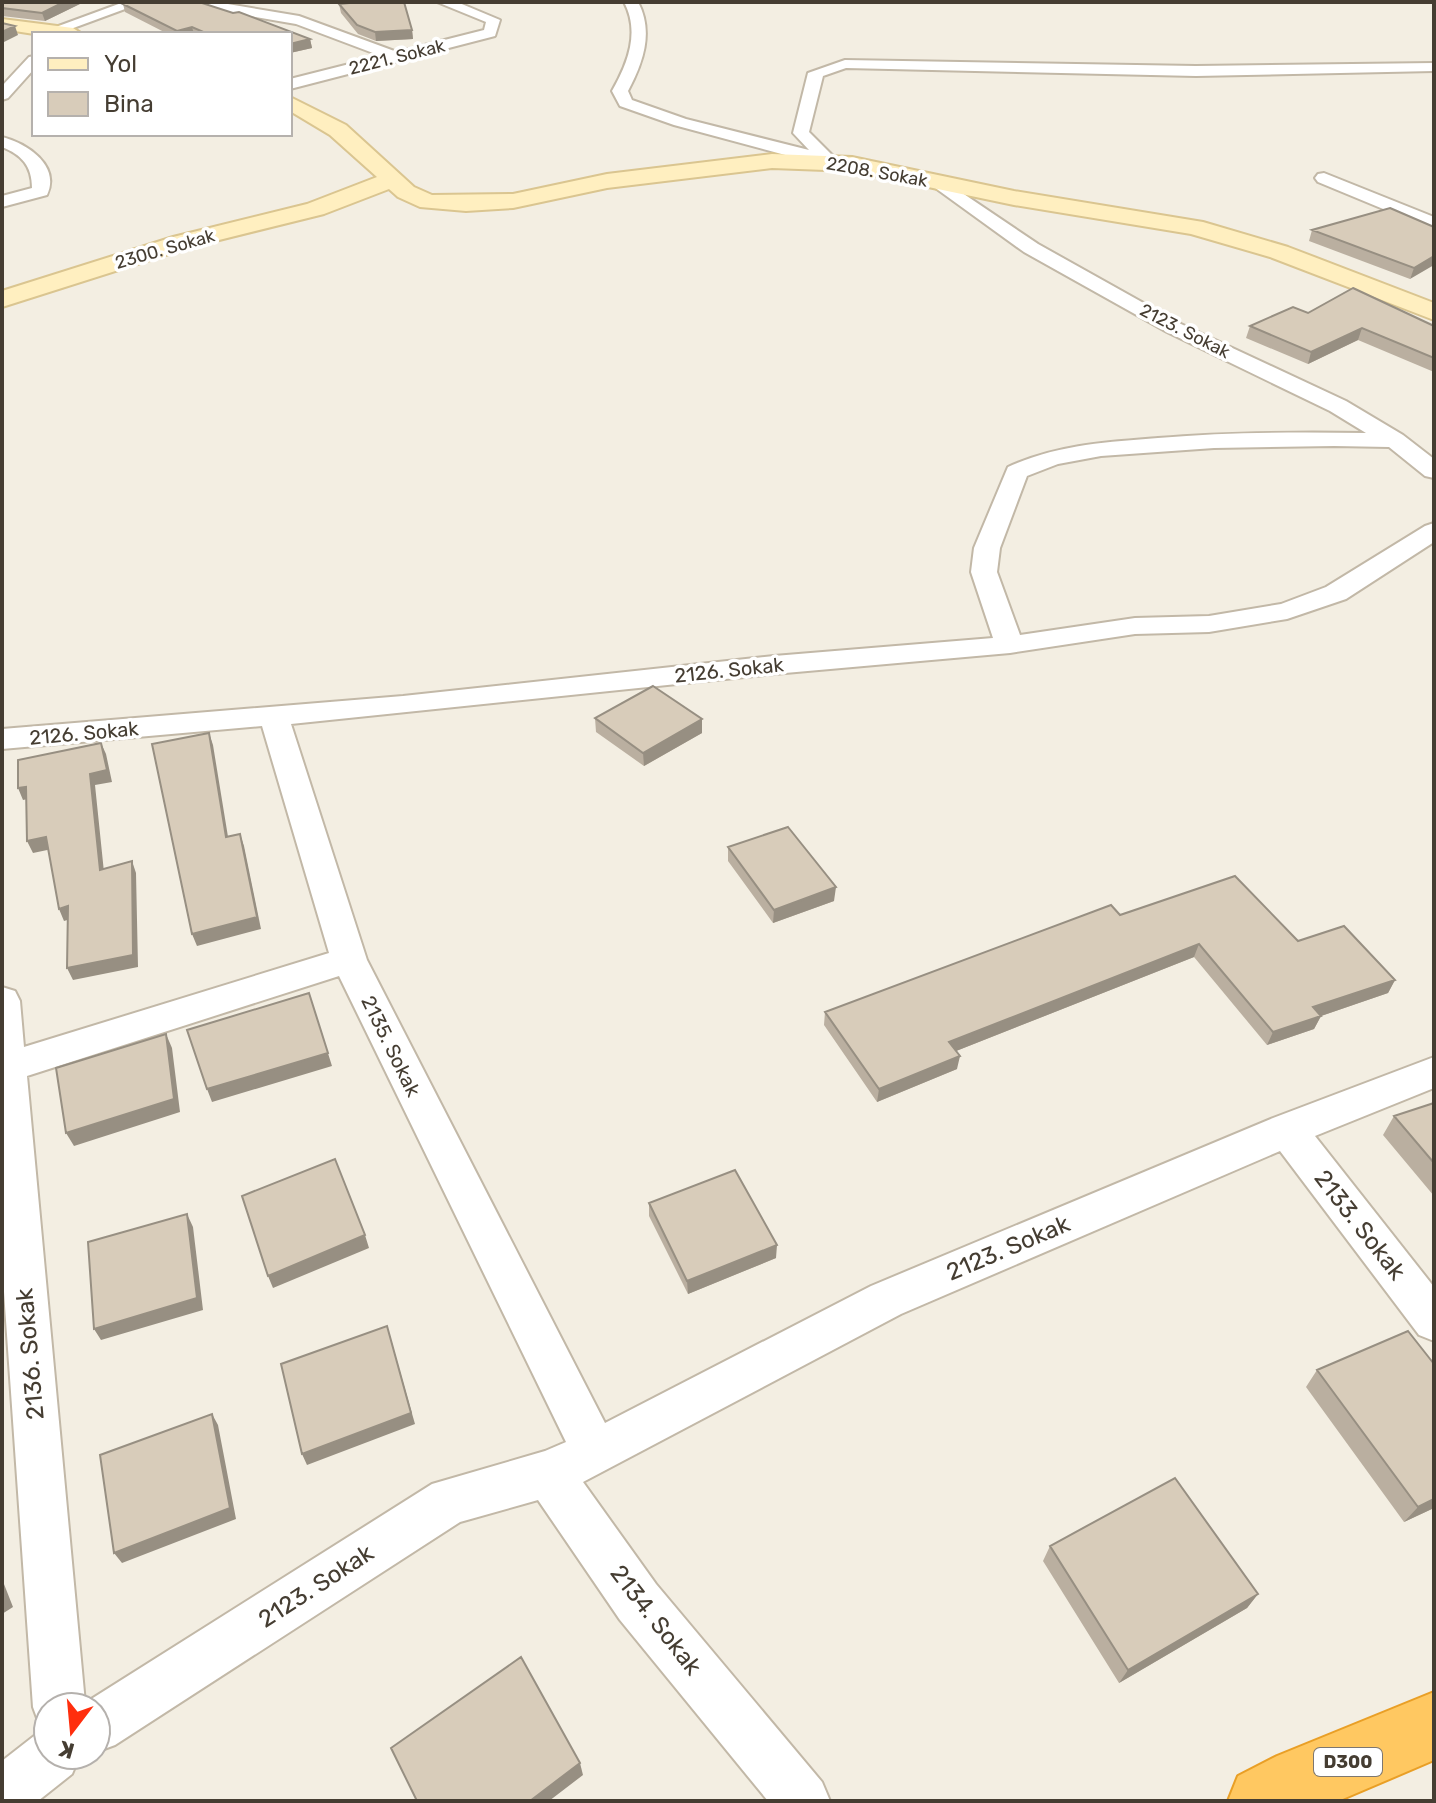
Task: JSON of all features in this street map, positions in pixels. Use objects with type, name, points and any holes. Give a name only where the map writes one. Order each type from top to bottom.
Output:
[{"type":"highway","name":"D300","points":[[1263,1801],[1302,1781],[1434,1726]]},
{"type":"street","points":[[64,32],[137,2]]},
{"type":"street","points":[[192,2],[299,20],[396,57]]},
{"type":"street","name":"2221. Sokak","points":[[292,83],[490,33],[493,20],[444,2]]},
{"type":"street","points":[[631,2],[640,18],[633,70],[620,91],[626,103],[680,122],[815,155],[830,162]]},
{"type":"street","points":[[299,20],[328,11]]},
{"type":"street","points":[[2,24],[55,32]]},
{"type":"street","points":[[13,57],[32,57]]},
{"type":"street","points":[[2,95],[32,59]]},
{"type":"street","points":[[830,162],[801,133],[816,73],[845,64],[1196,71],[1434,67]]},
{"type":"street","points":[[292,104],[338,130],[406,190]]},
{"type":"street","points":[[2,142],[16,145],[30,155],[42,179],[41,191],[2,202]]},
{"type":"street","name":"2208. Sokak","points":[[372,198],[406,190],[466,204],[513,201],[656,174],[772,161],[830,162],[1194,227],[1279,252],[1434,312]]},
{"type":"street","points":[[1324,178],[1434,224]]},
{"type":"street","name":"2123. Sokak","points":[[940,183],[1031,248],[1174,328],[1338,406],[1395,440],[1434,471]]},
{"type":"street","points":[[372,198],[406,190]]},
{"type":"street","name":"2300. Sokak","points":[[2,299],[180,243],[329,205],[372,198]]},
{"type":"street","points":[[1010,645],[984,572],[987,548],[1017,472],[1040,459],[1092,449],[1213,439],[1395,440]]},
{"type":"street","name":"2126. Sokak","points":[[2,739],[274,717],[774,665],[1010,645],[1135,626],[1209,624],[1287,611],[1336,593],[1434,531]]},
{"type":"street","name":"2135. Sokak","points":[[274,717],[349,960],[595,1453]]},
{"type":"street","points":[[4,1068],[349,960]]},
{"type":"street","name":"2136. Sokak","points":[[2,1001],[4,1068],[58,1691]]},
{"type":"street","name":"2123. Sokak","points":[[595,1453],[886,1300],[1287,1130],[1434,1072]]},
{"type":"street","name":"2133. Sokak","points":[[1287,1130],[1434,1321]]},
{"type":"street","points":[[548,1474],[595,1453]]},
{"type":"street","name":"2123. Sokak","points":[[112,1716],[449,1501],[548,1474]]},
{"type":"street","name":"2134. Sokak","points":[[548,1474],[638,1602],[803,1801]]},
{"type":"street","points":[[2,1795],[33,1771]]},
{"type":"building","points":[[2,2],[64,2],[42,13],[2,8]]},
{"type":"building","points":[[199,2],[233,13],[239,12],[292,32],[203,32],[192,27],[177,31],[123,4]]},
{"type":"building","points":[[404,2],[412,30],[375,32],[357,25],[339,4]]},
{"type":"building","points":[[2,23],[15,26],[2,32]]},
{"type":"building","points":[[292,32],[310,39],[292,44]]},
{"type":"building","points":[[1390,208],[1434,227],[1434,256],[1414,268],[1312,230]]},
{"type":"building","points":[[1353,288],[1434,326],[1434,358],[1362,328],[1311,352],[1250,326],[1293,307],[1308,313]]},
{"type":"building","points":[[653,686],[702,719],[643,753],[595,718]]},
{"type":"building","points":[[209,733],[226,837],[240,834],[257,917],[192,934],[152,744]]},
{"type":"building","points":[[101,743],[107,770],[90,774],[100,870],[132,861],[133,955],[67,968],[68,906],[59,909],[46,837],[27,841],[26,787],[18,788],[18,760]]},
{"type":"building","points":[[788,827],[836,887],[774,910],[728,847]]},
{"type":"building","points":[[1235,876],[1298,941],[1344,926],[1395,980],[1313,1007],[1321,1016],[1273,1032],[1199,944],[949,1042],[960,1056],[879,1089],[825,1012],[1111,905],[1120,915]]},
{"type":"building","points":[[309,993],[328,1053],[207,1089],[187,1030]]},
{"type":"building","points":[[166,1034],[174,1099],[66,1133],[56,1068]]},
{"type":"building","points":[[1434,1103],[1434,1163],[1394,1116]]},
{"type":"building","points":[[335,1159],[365,1235],[268,1276],[242,1196]]},
{"type":"building","points":[[735,1170],[777,1245],[687,1281],[649,1203]]},
{"type":"building","points":[[187,1214],[197,1298],[94,1329],[88,1242]]},
{"type":"building","points":[[387,1326],[411,1413],[302,1454],[281,1364]]},
{"type":"building","points":[[1408,1331],[1434,1364],[1434,1499],[1418,1507],[1317,1370]]},
{"type":"building","points":[[212,1414],[230,1508],[114,1553],[100,1455]]},
{"type":"building","points":[[1175,1478],[1258,1594],[1128,1670],[1050,1546]]},
{"type":"building","points":[[521,1657],[580,1763],[530,1801],[417,1801],[391,1748]]}]
